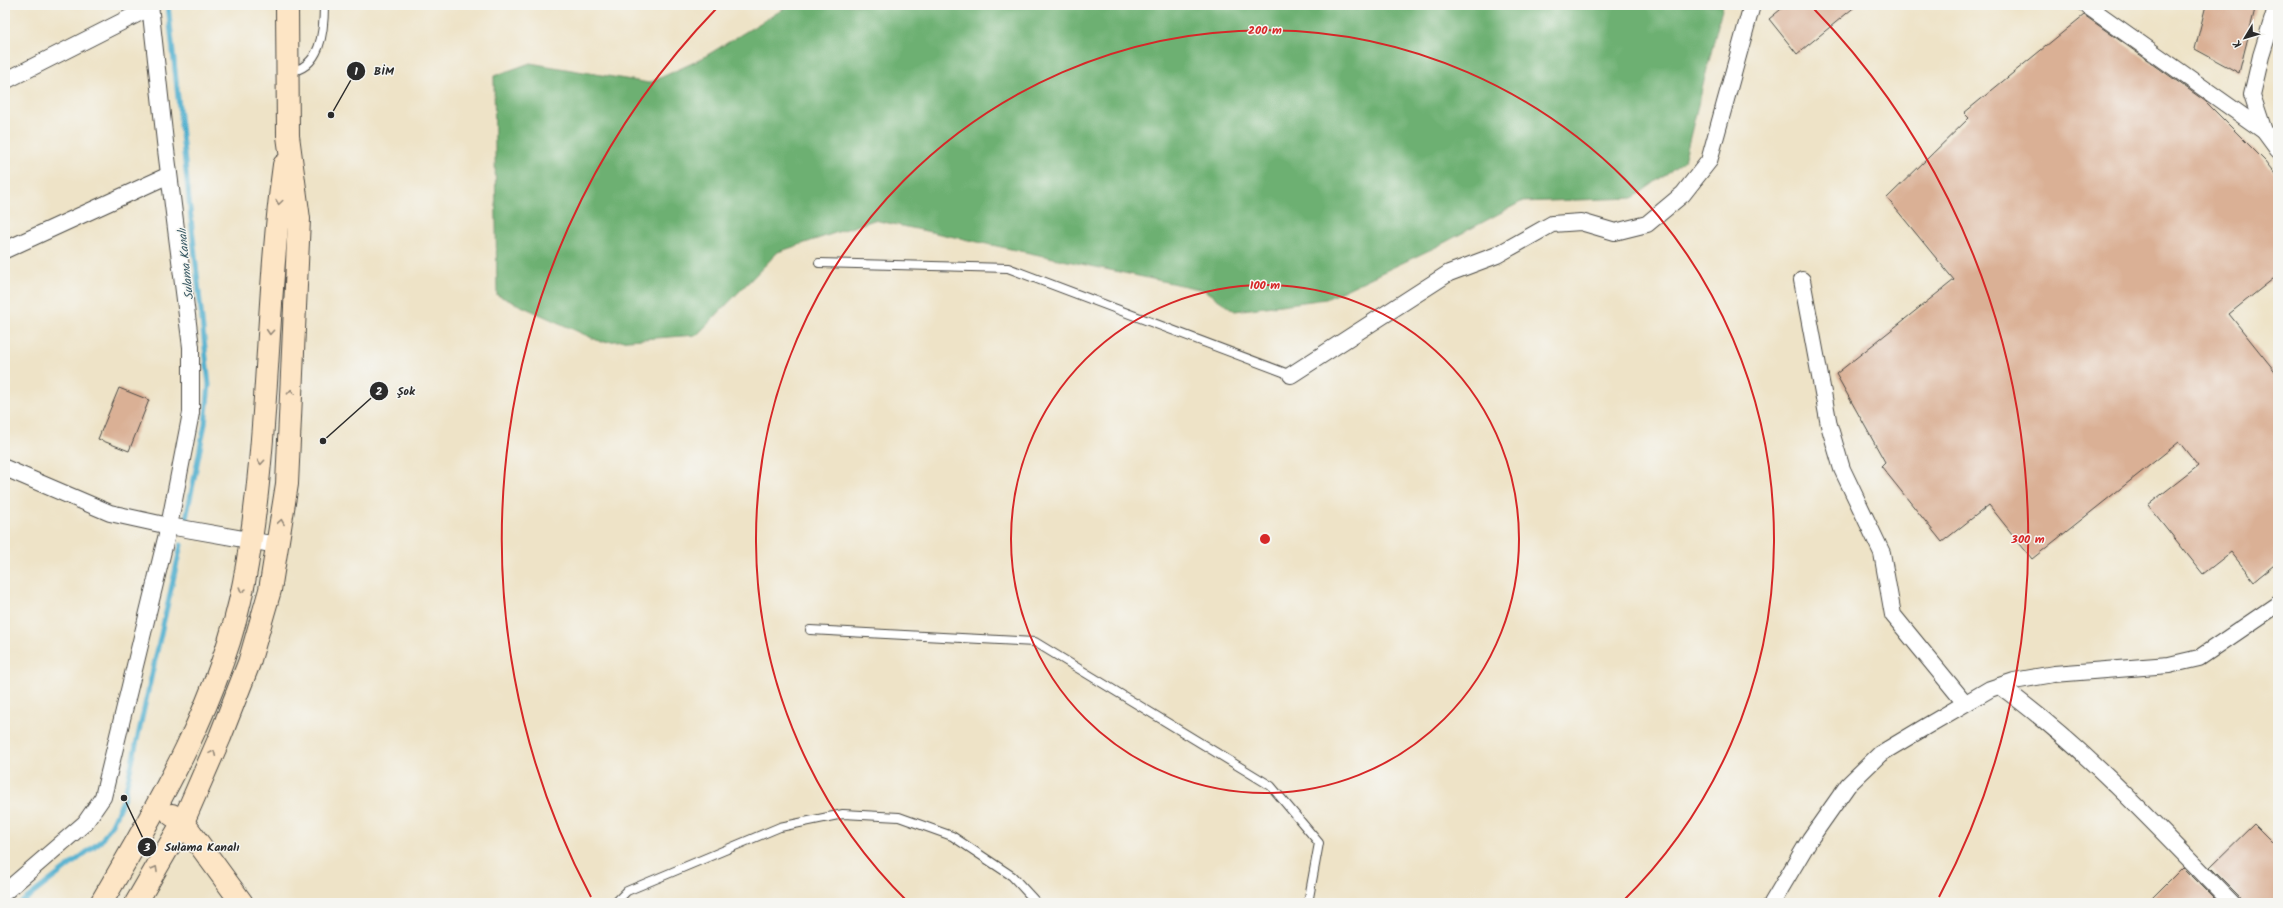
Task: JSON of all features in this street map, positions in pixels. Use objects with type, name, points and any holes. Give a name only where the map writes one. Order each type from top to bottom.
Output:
[{"type":"main road","points":[[136,903],[183,822],[220,737],[249,663],[270,590],[287,484],[299,219],[288,136],[288,5]]},
{"type":"main road","points":[[101,903],[158,806],[195,728],[225,652],[244,584],[260,481],[277,215],[288,136]]},
{"type":"main road","points":[[158,806],[183,822],[242,903]]},
{"type":"street","points":[[1291,375],[1449,273],[1497,255],[1552,224],[1581,222],[1616,232],[1647,224],[1683,194],[1709,161],[1752,5]]},
{"type":"street","points":[[2086,5],[2264,131]]},
{"type":"street","points":[[2277,5],[2261,56],[2252,95],[2264,131],[2278,150]]},
{"type":"street","points":[[5,81],[151,6],[169,175],[191,347],[191,413],[169,526],[103,797],[85,823],[5,892]]},
{"type":"street","points":[[5,250],[169,175]]},
{"type":"street","points":[[1802,280],[1829,425],[1842,469],[1882,553],[1893,615],[1965,703]]},
{"type":"street","points":[[5,468],[110,513],[169,526],[277,545]]},
{"type":"street","points":[[1772,903],[1810,839],[1848,784],[1880,754],[1965,703],[2014,681],[2054,674],[2169,665],[2199,658],[2278,604]]},
{"type":"street","points":[[2000,686],[2036,712],[2102,771],[2232,903]]},
{"type":"lane","points":[[288,72],[304,68],[312,60],[324,32],[324,5]]},
{"type":"lane","points":[[819,263],[1008,268],[1291,375]]},
{"type":"lane","points":[[810,630],[1035,642],[1271,786],[1319,843],[1308,903]]},
{"type":"lane","points":[[615,903],[627,891],[780,827],[843,814],[899,817],[952,836],[1012,876],[1037,903]]},
{"type":"green space","points":[[790,5],[1723,5],[1684,161],[1633,198],[1521,202],[1436,247],[1326,299],[1235,311],[1204,290],[874,220],[778,252],[697,335],[601,342],[497,295],[494,76],[530,63],[649,83],[699,60]]},
{"type":"building","points":[[1786,5],[1857,5],[1797,54],[1769,19]]},
{"type":"building","points":[[2206,5],[2256,5],[2239,73],[2195,49]]},
{"type":"building","points":[[2084,15],[2205,101],[2265,161],[2278,178],[2278,275],[2229,314],[2278,375],[2278,562],[2254,581],[2231,552],[2203,574],[2148,505],[2198,466],[2179,442],[2032,559],[1989,505],[1942,542],[1881,466],[1885,462],[1836,374],[1954,280],[1887,198],[1969,118],[1964,113]]},
{"type":"building","points":[[119,388],[149,400],[129,451],[98,439]]},
{"type":"building","points":[[2254,824],[2278,848],[2278,903],[2241,903],[2239,896],[2210,867]]},
{"type":"building","points":[[2183,867],[2219,903],[2147,903]]},
{"type":"waterway","name":"Sulama Kanalı","points":[[168,5],[209,385],[205,424],[186,519]]},
{"type":"waterway","name":"Sulama Kanalı","points":[[21,903],[101,841],[112,824],[124,798],[181,545]]},
{"type":"place","name":"BİM","points":[[331,115]]},
{"type":"place","name":"Şok","points":[[323,441]]},
{"type":"place","name":"Sulama Kanalı","points":[[124,798]]}]
